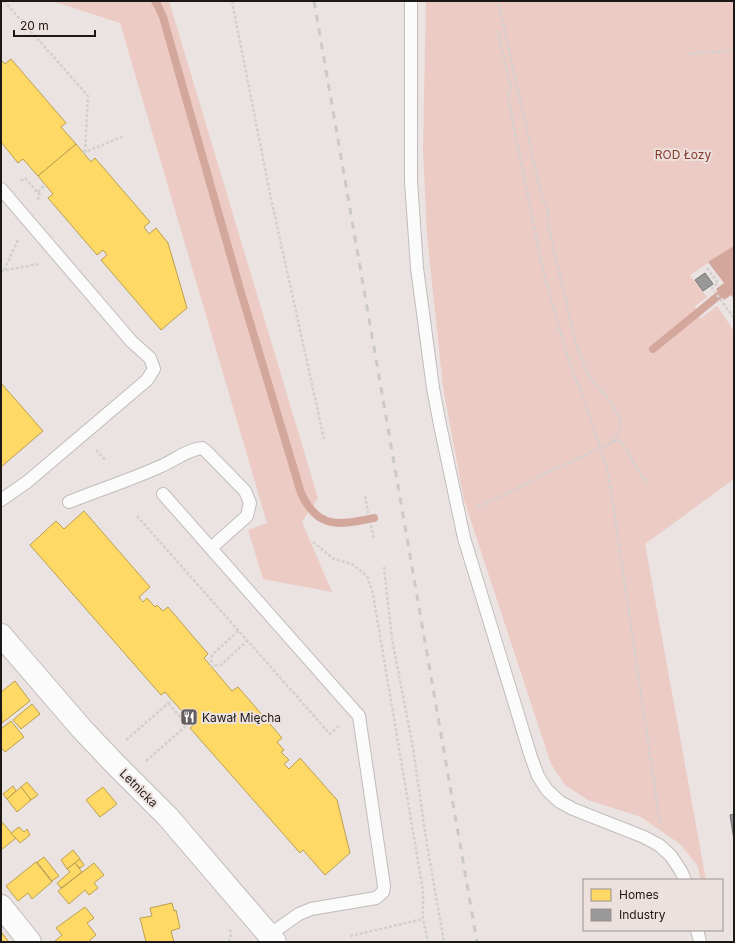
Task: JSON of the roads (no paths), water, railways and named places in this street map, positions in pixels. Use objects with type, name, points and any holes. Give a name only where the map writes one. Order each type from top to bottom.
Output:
[{"type":"street","name":"Letnicka","points":[[1,635],[81,728],[168,817],[268,940]]},
{"type":"street","points":[[1,906],[30,942]]},
{"type":"lane","points":[[411,1],[411,174],[417,268],[433,388],[458,515],[474,575],[531,757],[538,776],[547,790],[560,802],[573,809],[644,837],[659,845],[671,856],[681,871],[684,879]]},
{"type":"lane","points":[[1,189],[132,342],[150,358],[154,369],[147,380],[27,482],[1,500]]},
{"type":"lane","points":[[69,502],[161,467],[196,448],[202,448],[244,491],[250,504],[247,516],[211,548]]},
{"type":"lane","points":[[163,494],[359,716],[384,886],[383,892],[376,898],[322,907],[299,914],[268,940]]},
{"type":"lane","points":[[697,931],[700,942]]},
{"type":"waterway","points":[[155,1],[163,17],[240,289],[301,493],[315,514],[322,519],[340,523],[374,518]]},
{"type":"waterway","points":[[653,349],[734,283]]},
{"type":"railway","points":[[314,1],[477,942]]},
{"type":"place","name":"Kawał Mięcha","points":[[189,717]]},
{"type":"park label","name":"ROD Łozy","points":[[683,154]]}]
